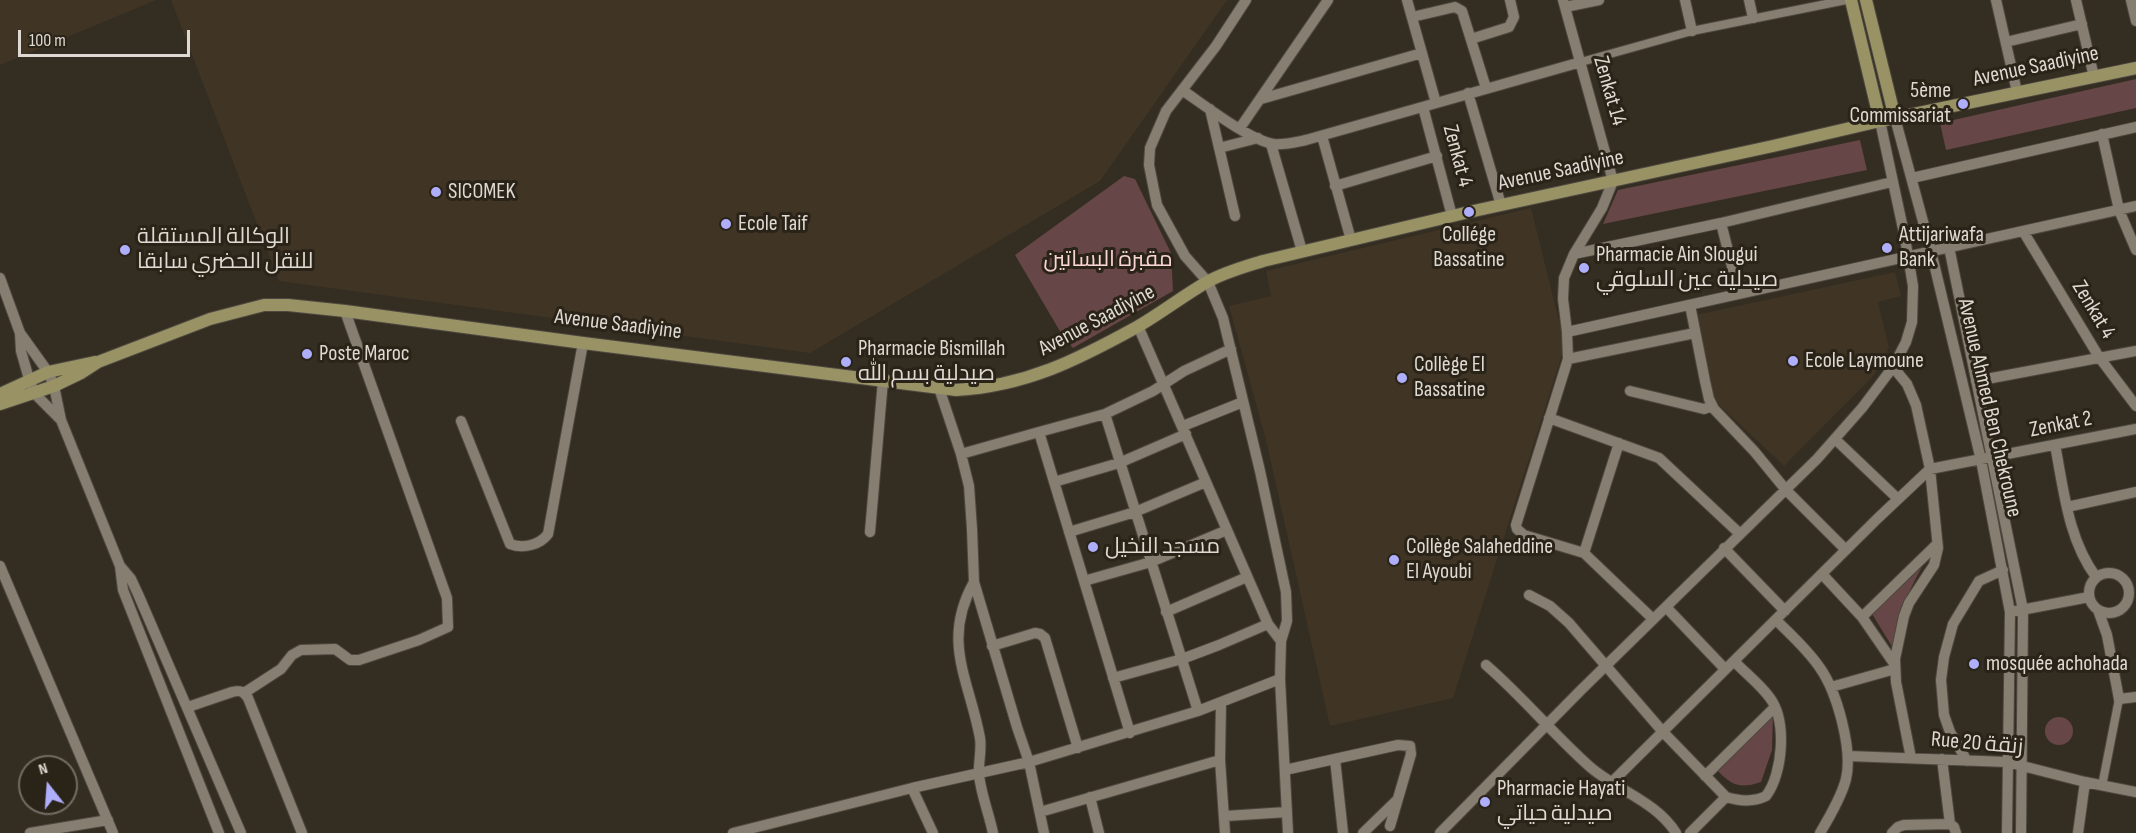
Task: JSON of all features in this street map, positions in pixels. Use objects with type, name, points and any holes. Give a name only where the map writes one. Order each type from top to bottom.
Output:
[{"type":"main road","points":[[1851,0],[1880,121]]},
{"type":"main road","name":"Avenue Ahmed Ben Chekroune","points":[[1866,0],[1895,118]]},
{"type":"main road","name":"Avenue Saadiyine","points":[[0,394],[48,372],[98,362],[210,319],[264,305],[345,311],[583,344],[956,390],[984,388],[1034,377],[1068,362],[1138,326],[1208,282],[1237,269],[1302,251],[1501,205],[1880,121],[2136,68]]},
{"type":"main road","name":"Avenue Saadiyine","points":[[0,404],[54,386],[98,362]]},
{"type":"street","points":[[1246,0],[1216,45],[1166,111],[1150,148],[1149,165],[1157,206],[1185,256],[1208,282],[1223,318],[1286,592],[1287,621],[1281,641],[1280,679],[1288,833]]},
{"type":"street","points":[[1240,128],[1328,0]]},
{"type":"street","points":[[1407,0],[1436,103]]},
{"type":"street","points":[[1471,39],[1509,27],[1514,17],[1510,0]]},
{"type":"street","points":[[1564,4],[1599,0]]},
{"type":"street","points":[[1685,0],[1692,32]]},
{"type":"street","points":[[1749,0],[1753,18]]},
{"type":"street","points":[[1182,90],[1258,138],[1271,144],[1290,143],[1692,32],[1846,0]]},
{"type":"street","points":[[1996,0],[2018,92]]},
{"type":"street","points":[[2076,0],[2094,77]]},
{"type":"street","points":[[2132,0],[2136,21]]},
{"type":"street","name":"Zenkat 14","points":[[1564,4],[1613,181]]},
{"type":"street","points":[[1412,17],[1455,7],[1462,11],[1486,88]]},
{"type":"street","points":[[2006,42],[2082,24]]},
{"type":"street","points":[[1261,99],[1422,52]]},
{"type":"street","points":[[1468,93],[1501,205]]},
{"type":"street","name":"Zenkat 4","points":[[1423,107],[1452,216]]},
{"type":"street","points":[[1210,109],[1235,216]]},
{"type":"street","name":"Avenue Ahmed Ben Chekroune","points":[[1895,118],[1931,251],[1981,460],[2010,612],[2007,833]]},
{"type":"street","points":[[1440,833],[1724,548],[1786,490],[1862,408],[1893,367],[1906,342],[1913,312],[1913,286],[1909,256],[1880,121]]},
{"type":"street","points":[[1912,178],[2136,127]]},
{"type":"street","points":[[2102,134],[2119,210],[2136,250]]},
{"type":"street","points":[[1322,136],[1350,240]]},
{"type":"street","points":[[1219,148],[1258,138]]},
{"type":"street","points":[[1271,144],[1302,251]]},
{"type":"street","points":[[1335,186],[1437,156]]},
{"type":"street","points":[[1613,181],[1602,208],[1574,255],[1563,286],[1568,360],[1520,509],[1517,529],[1524,535],[1584,553],[1653,619]]},
{"type":"street","points":[[1574,255],[1892,182]]},
{"type":"street","points":[[1567,332],[2136,206]]},
{"type":"street","points":[[1721,223],[1739,294]]},
{"type":"street","name":"Zenkat 4","points":[[2023,231],[2099,357],[2136,406]]},
{"type":"street","name":"Avenue Ahmed Ben Chekroune","points":[[1949,247],[2023,610],[2021,833]]},
{"type":"street","points":[[0,278],[20,333],[48,372],[54,386],[61,420],[120,566],[123,590],[219,833]]},
{"type":"street","points":[[1690,305],[1712,406],[1786,490],[1846,549]]},
{"type":"street","points":[[244,693],[281,669],[292,655],[301,650],[335,649],[350,660],[359,660],[419,640],[448,627],[447,598],[345,311]]},
{"type":"street","points":[[1138,326],[1268,624],[1281,641]]},
{"type":"street","points":[[20,333],[21,351],[35,394],[61,420]]},
{"type":"street","points":[[1568,360],[1695,333]]},
{"type":"street","points":[[462,421],[510,544],[517,546],[543,541],[548,534],[583,344]]},
{"type":"street","points":[[962,454],[1105,414],[1164,384],[1184,371],[1231,349]]},
{"type":"street","points":[[1976,381],[2136,351]]},
{"type":"street","points":[[1893,367],[1907,384],[1916,405],[1930,469],[1937,544],[1934,565],[1909,603],[1904,616],[1895,667],[1911,758]]},
{"type":"street","points":[[870,532],[884,380]]},
{"type":"street","points":[[939,388],[962,454],[971,502],[974,582],[1029,762],[1044,833]]},
{"type":"street","points":[[1630,391],[1704,409],[1712,406]]},
{"type":"street","points":[[1054,482],[1119,464],[1244,402]]},
{"type":"street","points":[[1105,414],[1198,711]]},
{"type":"street","points":[[1550,418],[1659,459],[1739,534]]},
{"type":"street","name":"Zenkat 2","points":[[1930,469],[2136,429]]},
{"type":"street","points":[[1039,432],[1130,733]]},
{"type":"street","points":[[1835,439],[1898,499]]},
{"type":"street","points":[[1584,553],[1619,443]]},
{"type":"street","points":[[2055,445],[2076,542],[2096,577]]},
{"type":"street","points":[[1611,783],[1846,549],[1930,469]]},
{"type":"street","points":[[1069,532],[1135,512],[1206,482]]},
{"type":"street","points":[[2067,507],[2136,492]]},
{"type":"street","points":[[1084,581],[1151,562],[1227,530]]},
{"type":"street","points":[[1862,617],[1937,544]]},
{"type":"street","points":[[1724,548],[1815,660],[1831,687],[1848,756],[1847,777],[1820,833]]},
{"type":"street","points":[[0,566],[113,833]]},
{"type":"street","points":[[120,566],[131,579],[138,594],[241,833]]},
{"type":"street","points":[[1967,761],[1950,732],[1944,715],[1941,680],[1944,657],[1950,633],[1958,615],[1979,580],[2003,570]]},
{"type":"street","points":[[2098,610],[2109,613],[2120,609],[2127,600],[2132,589],[2116,573],[2105,572],[2096,577],[2088,589],[2090,602],[2098,610],[2107,635],[2119,699],[2102,786]]},
{"type":"street","points":[[1822,574],[1862,617],[1895,667]]},
{"type":"street","points":[[1166,612],[1247,577]]},
{"type":"street","points":[[974,582],[959,616],[958,642],[962,670],[980,740],[979,774],[993,833]]},
{"type":"street","points":[[1529,596],[1557,610],[1664,732],[1726,797],[1739,800],[1759,799],[1766,796],[1777,774],[1780,749],[1779,718],[1775,707],[1769,696],[1729,665],[1666,607]]},
{"type":"street","points":[[2010,612],[2089,597]]},
{"type":"street","points":[[1113,678],[1182,659],[1268,624]]},
{"type":"street","points":[[992,646],[1035,633],[1045,638],[1078,748]]},
{"type":"street","points":[[1486,665],[1590,767],[1611,783],[1652,807],[1676,833]]},
{"type":"street","points":[[1831,687],[1895,667]]},
{"type":"street","points":[[733,833],[912,788],[1029,762],[1198,711],[1280,679]]},
{"type":"street","points":[[188,707],[232,692],[244,693],[302,833]]},
{"type":"street","points":[[2119,699],[2136,697]]},
{"type":"street","points":[[1221,703],[1220,760],[1226,816],[1225,833]]},
{"type":"street","points":[[1705,776],[1775,707]]},
{"type":"street","points":[[1285,770],[1398,745],[1410,746],[1411,754],[1398,799],[1394,830]]},
{"type":"street","name":"Rue 20 زنقة","points":[[1848,756],[2007,762],[2102,786],[2136,792]]},
{"type":"street","points":[[1335,759],[1342,833]]},
{"type":"street","points":[[1892,833],[1904,825],[1953,828],[1942,759]]},
{"type":"street","points":[[1040,812],[1220,760]]},
{"type":"street","points":[[2078,833],[2085,782]]},
{"type":"street","points":[[912,788],[930,832]]},
{"type":"street","points":[[1090,797],[1099,833]]},
{"type":"street","points":[[1690,833],[1726,797]]},
{"type":"street","points":[[1363,833],[1398,799]]},
{"type":"street","points":[[1226,816],[1287,812]]},
{"type":"street","points":[[1380,816],[1394,830]]},
{"type":"street","points":[[30,833],[108,820]]},
{"type":"shaded area","points":[[0,0],[156,0],[0,65]]},
{"type":"shaded area","points":[[171,0],[1227,0],[1100,181],[810,353],[279,281]]},
{"type":"shaded area","points":[[1531,208],[1565,345],[1453,698],[1330,726],[1266,440],[1229,306],[1271,296],[1266,271]]},
{"type":"shaded area","name":"Ecole Laymoune","points":[[1895,272],[1901,296],[1878,302],[1889,348],[1874,375],[1784,466],[1712,398],[1696,315]]},
{"type":"green space","points":[[2136,79],[2136,108],[1946,150],[1940,123]]},
{"type":"green space","points":[[1860,140],[1867,170],[1603,224],[1618,190]]},
{"type":"green space","name":"مقبرة البساتين","points":[[1124,176],[1135,179],[1171,253],[1173,291],[1073,348],[1064,338],[1015,255]]},
{"type":"green space","points":[[1922,567],[1904,606],[1893,648],[1872,614]]},
{"type":"green space","points":[[1773,714],[1772,750],[1761,782],[1737,785],[1727,780],[1717,770]]},
{"type":"green space","points":[[2059,717],[2069,721],[2073,731],[2069,741],[2059,745],[2049,741],[2045,731],[2049,721]]},
{"type":"place","name":"5ème Commissariat","points":[[1963,104]]},
{"type":"place","name":"SICOMEK","points":[[436,192]]},
{"type":"place","name":"Collége Bassatine","points":[[1469,212]]},
{"type":"place","name":"Ecole Taif","points":[[726,224]]},
{"type":"place","name":"Attijariwafa Bank","points":[[1887,248]]},
{"type":"place","name":"الوكالة المستقلة للنقل الحضري سابقا","points":[[125,250]]},
{"type":"place","name":"Pharmacie Ain Slougui صيدلية عين السلوقي","points":[[1584,268]]},
{"type":"place","name":"Poste Maroc","points":[[307,354]]},
{"type":"place","name":"Ecole Laymoune","points":[[1793,361]]},
{"type":"place","name":"Pharmacie Bismillah صيدلية بسم الله","points":[[846,362]]},
{"type":"place","name":"Collège El Bassatine","points":[[1402,378]]},
{"type":"place","name":"مسجد النخيل","points":[[1093,547]]},
{"type":"place","name":"Collège Salaheddine El Ayoubi","points":[[1394,560]]},
{"type":"place","name":"mosquée achohada","points":[[1974,664]]},
{"type":"place","name":"Pharmacie Hayati صيدلية حياتي","points":[[1485,802]]}]
